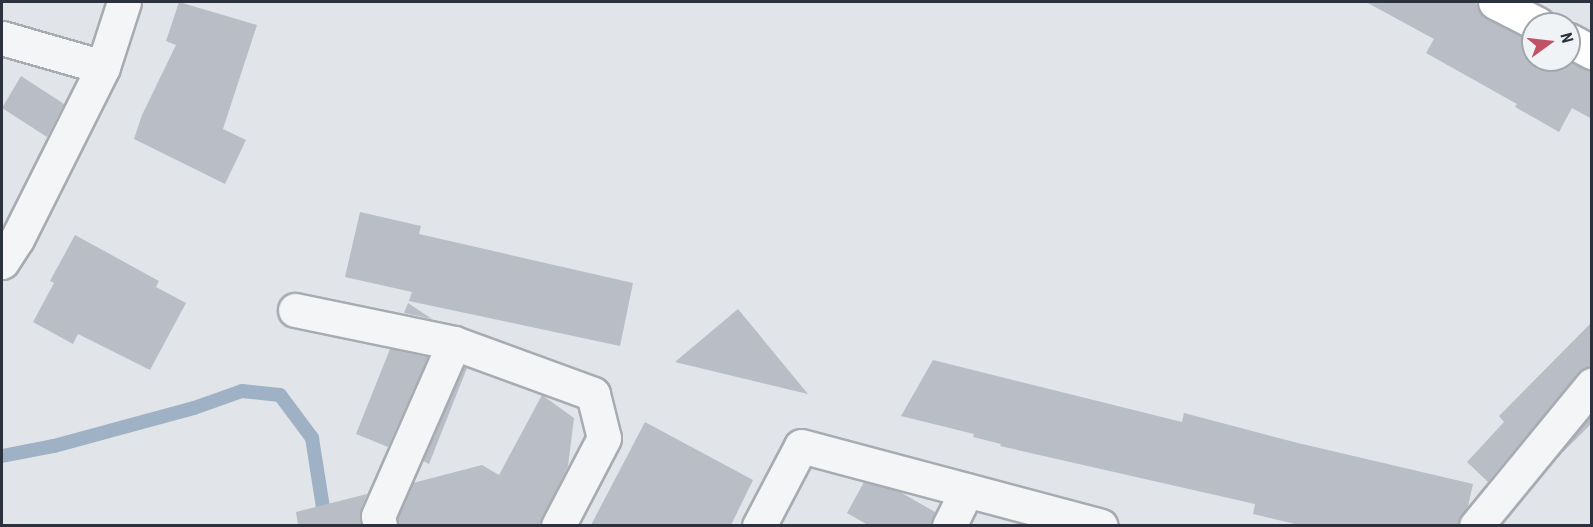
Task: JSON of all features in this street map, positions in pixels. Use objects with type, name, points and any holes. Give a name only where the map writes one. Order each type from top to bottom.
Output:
[{"type":"street","points":[[7,245],[103,67],[124,2]]},
{"type":"street","points":[[1495,2],[1521,15]]},
{"type":"street","points":[[2,38],[103,67]]},
{"type":"street","points":[[295,310],[454,343],[593,394],[603,438],[558,525]]},
{"type":"street","points":[[380,525],[378,516],[454,343]]},
{"type":"street","points":[[1476,525],[1592,385]]},
{"type":"street","points":[[759,525],[801,446],[1101,525]]},
{"type":"street","points":[[949,525],[967,490]]},
{"type":"building","points":[[179,2],[257,25],[223,129],[246,140],[225,184],[134,139],[142,115],[176,45],[166,41]]},
{"type":"building","points":[[1366,2],[1476,2],[1479,12],[1486,18],[1521,36],[1521,72],[1581,72],[1581,66],[1592,71],[1592,119],[1572,108],[1559,132],[1515,107],[1517,104],[1426,53],[1434,39]]},
{"type":"building","points":[[21,76],[64,104],[47,137],[2,108]]},
{"type":"building","points":[[360,212],[421,226],[419,234],[633,283],[620,346],[409,301],[412,292],[345,277]]},
{"type":"building","points":[[75,235],[159,281],[156,287],[186,303],[150,370],[78,334],[73,344],[33,322],[54,283],[50,281]]},
{"type":"building","points":[[408,303],[432,319],[404,313]]},
{"type":"building","points":[[738,309],[808,394],[675,362]]},
{"type":"building","points":[[1592,322],[1592,367],[1578,373],[1488,482],[1467,462],[1504,422],[1499,416]]},
{"type":"building","points":[[390,349],[428,357],[388,447],[356,434]]},
{"type":"building","points":[[933,360],[1182,422],[1184,413],[1298,443],[1473,484],[1468,506],[1458,525],[1299,525],[1253,514],[1255,504],[1000,446],[1001,444],[973,437],[974,434],[901,416]]},
{"type":"building","points":[[464,367],[467,368],[429,464],[423,461]]},
{"type":"building","points":[[542,395],[574,418],[568,466],[539,525],[398,525],[398,518],[413,483],[482,465],[499,475]]},
{"type":"building","points":[[1592,415],[1592,423],[1550,465]]},
{"type":"building","points":[[645,422],[753,480],[731,525],[591,525]]},
{"type":"building","points":[[864,482],[900,492],[935,512],[931,525],[868,525],[847,513]]},
{"type":"building","points":[[367,494],[361,509],[361,525],[298,525],[296,512]]},
{"type":"waterway","points":[[2,456],[54,446],[194,408],[242,391],[280,395],[312,438],[324,514],[318,526]]}]
